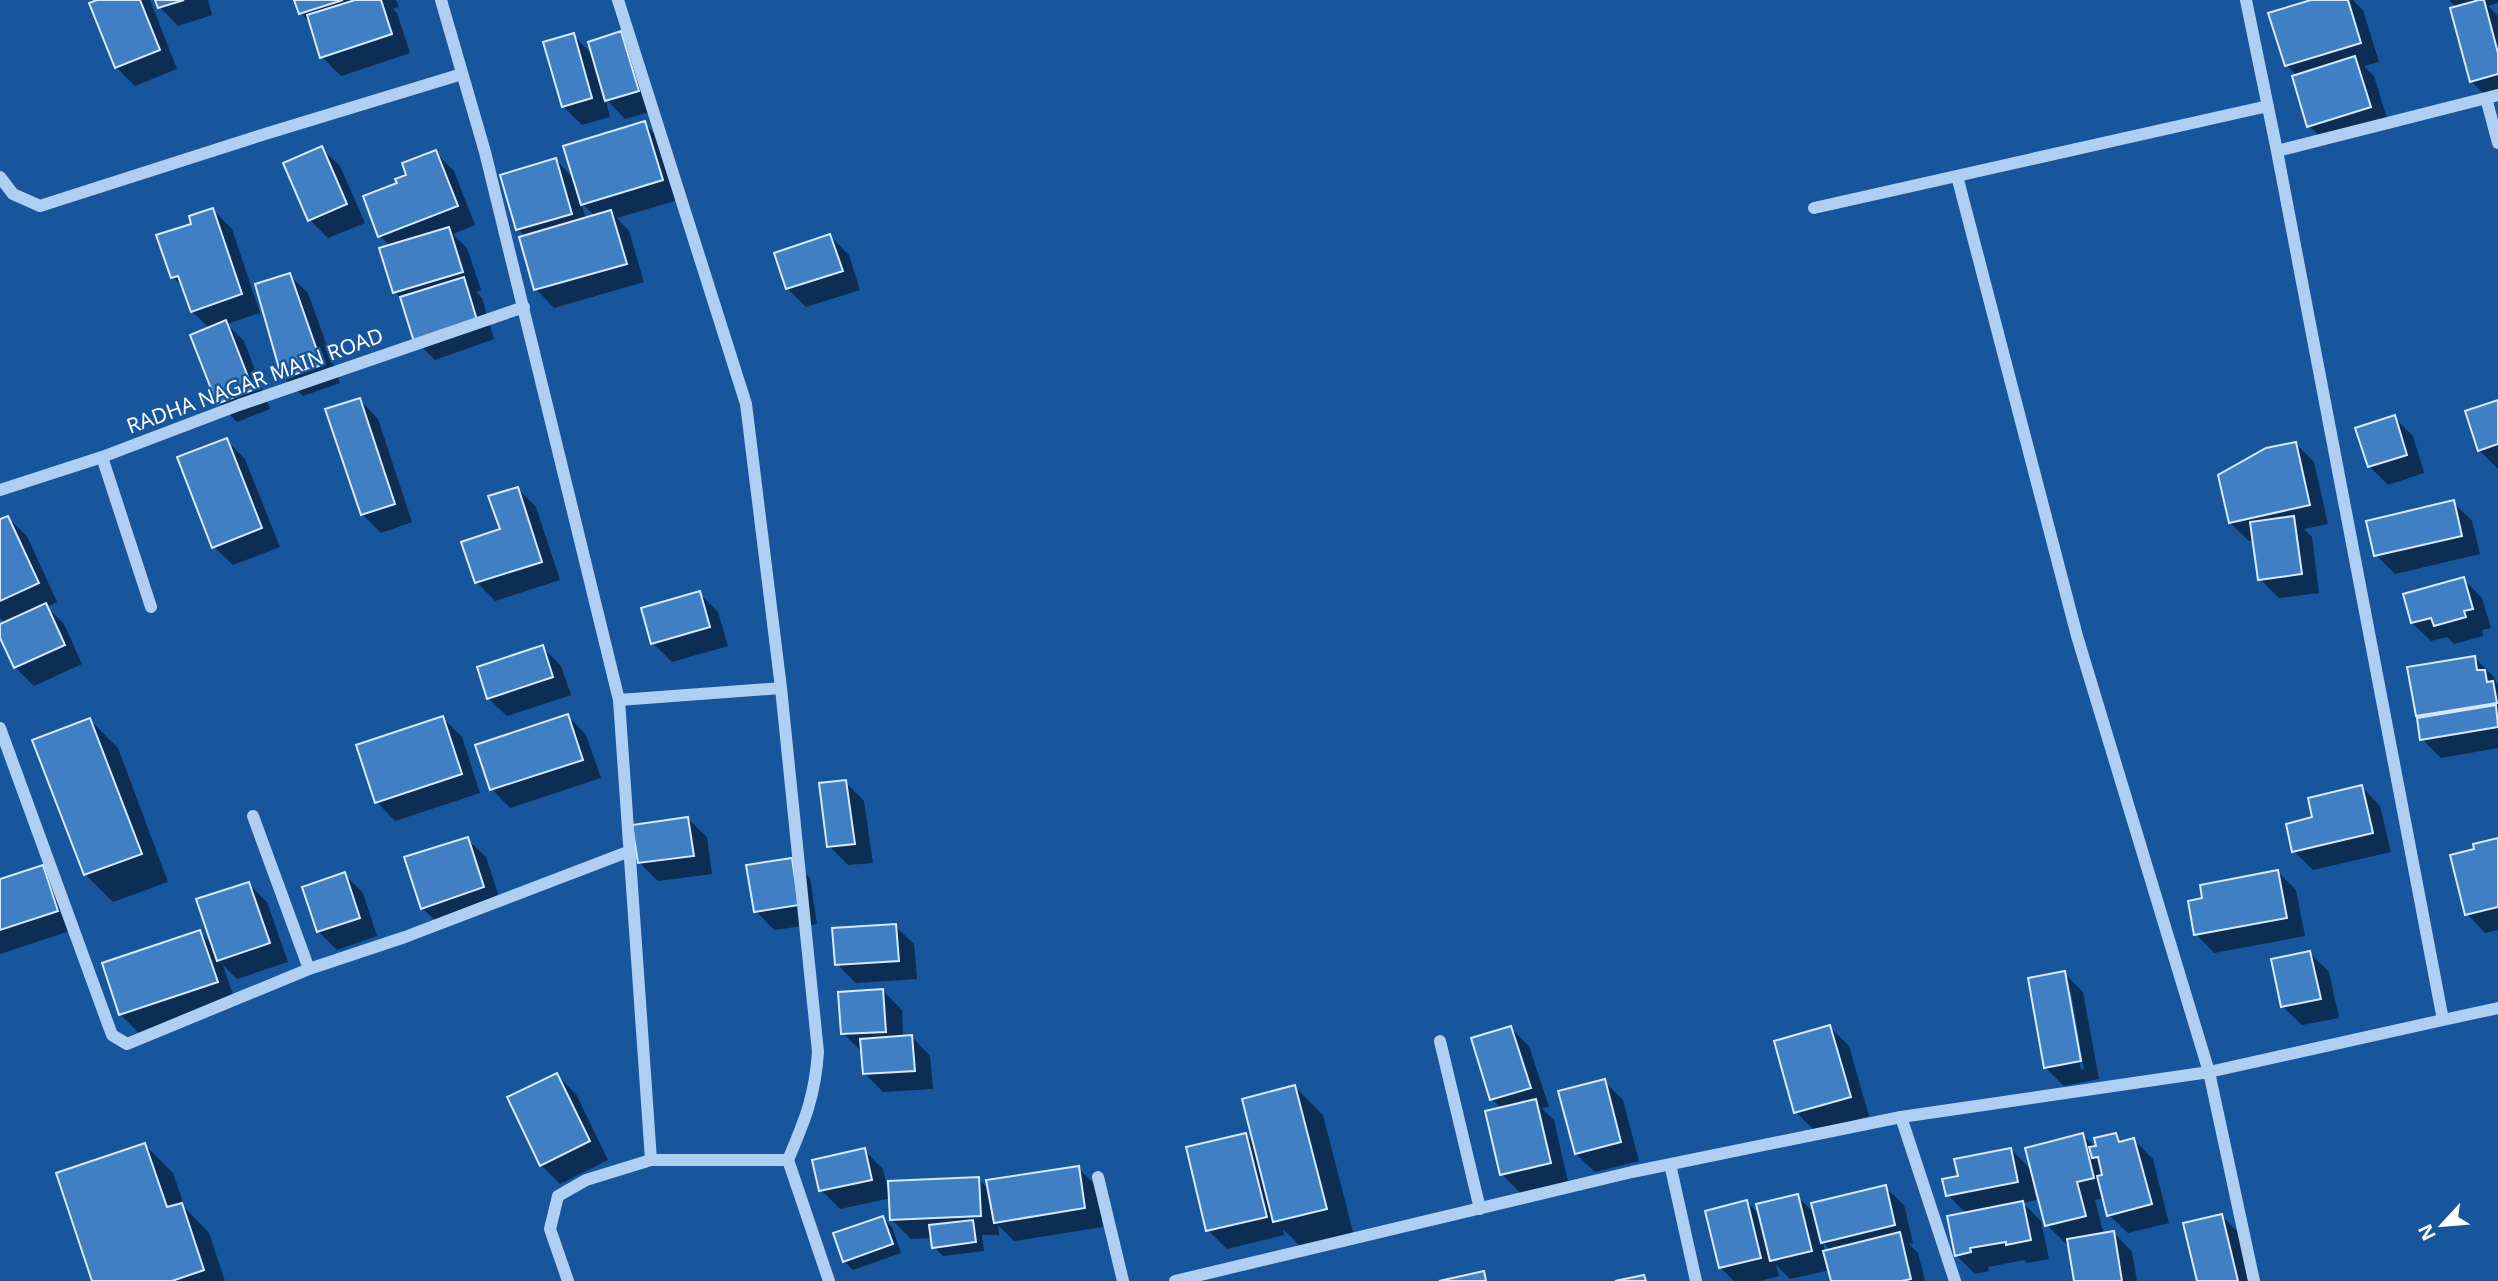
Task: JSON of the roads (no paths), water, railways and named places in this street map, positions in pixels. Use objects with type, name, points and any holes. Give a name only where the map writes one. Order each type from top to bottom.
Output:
[{"type":"street","points":[[441,0],[485,152],[619,700],[650,1160]]},
{"type":"street","points":[[618,0],[746,404],[781,688],[818,1052],[816,1085],[809,1111],[788,1160],[829,1281]]},
{"type":"street","points":[[2246,0],[2443,1020]]},
{"type":"street","points":[[0,177],[13,194],[40,206],[462,74]]},
{"type":"street","points":[[2277,151],[2492,96],[2498,143]]},
{"type":"street","points":[[1814,208],[2268,106]]},
{"type":"street","points":[[1957,177],[2077,636],[2208,1072],[2254,1281]]},
{"type":"street","name":"RADHA NAGAR MAIN ROAD","points":[[0,490],[102,457],[239,405],[524,306]]},
{"type":"street","points":[[102,457],[151,607]]},
{"type":"street","points":[[619,700],[781,688]]},
{"type":"street","points":[[0,728],[3,745],[112,1035],[127,1044],[309,969],[405,937],[630,851]]},
{"type":"street","points":[[253,816],[309,969]]},
{"type":"street","points":[[1175,1281],[1670,1164],[1900,1117],[2208,1072],[2498,1008]]},
{"type":"street","points":[[1440,1041],[1480,1209]]},
{"type":"street","points":[[1900,1117],[1955,1281]]},
{"type":"street","points":[[568,1281],[550,1229],[558,1196],[586,1180],[650,1160],[788,1160]]},
{"type":"street","points":[[1670,1164],[1696,1281]]},
{"type":"street","points":[[1098,1177],[1124,1281]]}]
